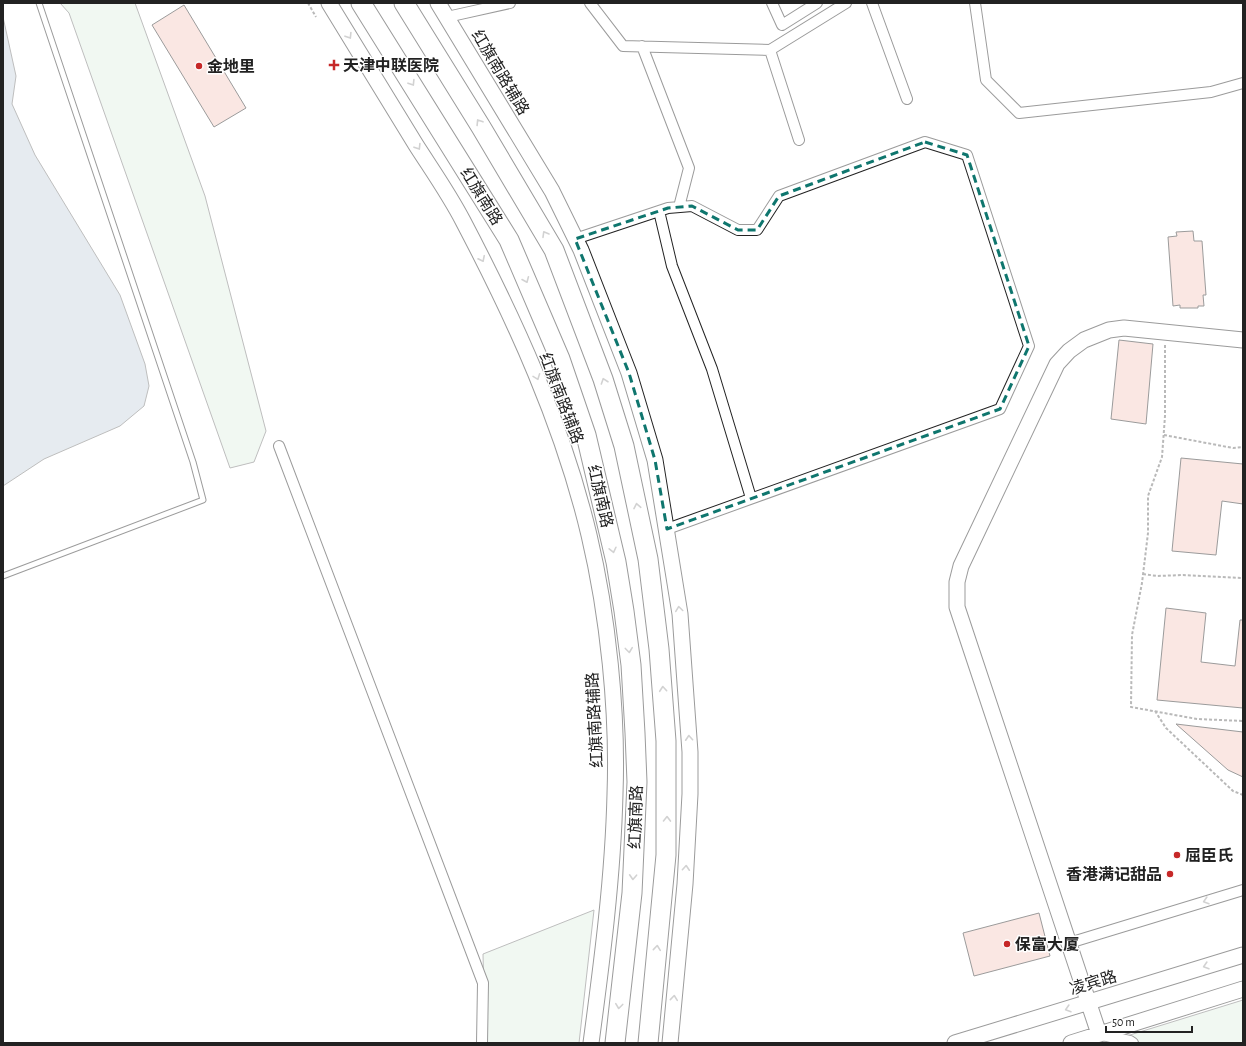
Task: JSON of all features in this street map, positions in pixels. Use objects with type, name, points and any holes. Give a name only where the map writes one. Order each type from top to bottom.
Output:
[{"type":"highway","name":"红旗南路","points":[[361,3],[509,240],[560,359],[586,435],[616,562],[624,611],[631,664],[637,782],[632,893],[615,1043]]},
{"type":"highway","name":"红旗南路","points":[[404,3],[481,127],[554,250],[603,379],[624,446],[646,552],[655,614],[663,695],[667,812],[663,894],[648,1043]]},
{"type":"main road","name":"红旗南路辅路","points":[[329,3],[462,218],[509,313],[535,372],[554,422],[576,487],[589,533],[599,582],[606,636],[614,719],[616,792],[612,856],[591,1043]]},
{"type":"main road","name":"红旗南路辅路","points":[[438,3],[552,191],[575,239],[629,373],[655,460],[680,614],[689,744],[690,787],[685,884],[671,1041]]},
{"type":"main road","points":[[1094,1038],[1088,1002],[957,607],[957,582],[961,566],[1057,364],[1069,351],[1084,340],[1109,330],[1124,328],[1243,340]]},
{"type":"main road","name":"凌宾路","points":[[955,1043],[1243,955]]},
{"type":"main road","points":[[1071,1043],[1094,1038],[1243,989]]},
{"type":"street","points":[[447,17],[510,3]]},
{"type":"street","points":[[590,3],[622,46],[770,50],[846,3]]},
{"type":"street","points":[[772,3],[782,25],[817,3]]},
{"type":"street","points":[[872,3],[907,99]]},
{"type":"street","points":[[975,3],[986,80],[1019,113],[1211,92],[1243,83]]},
{"type":"street","points":[[642,46],[690,168],[679,207]]},
{"type":"street","points":[[770,50],[799,140]]},
{"type":"street","points":[[575,239],[659,211],[692,206],[738,230],[757,230],[779,196],[926,142],[967,154],[1029,346],[1000,409],[667,529]]},
{"type":"street","points":[[659,211],[672,266],[712,369],[751,498]]},
{"type":"street","points":[[279,446],[483,982],[482,1043]]},
{"type":"street","points":[[1069,943],[1243,890]]},
{"type":"street","points":[[1094,1038],[1130,1041],[1133,1043]]},
{"type":"lane","points":[[3,576],[203,500],[193,462],[39,3]]},
{"type":"path","points":[[308,3],[316,17]]},
{"type":"path","points":[[1166,332],[1164,435],[1162,457],[1148,496],[1148,533],[1143,574],[1132,635],[1131,707],[1197,719],[1243,721]]},
{"type":"path","points":[[1164,435],[1233,448],[1243,447]]},
{"type":"path","points":[[1143,574],[1157,576],[1183,575],[1243,578]]},
{"type":"path","points":[[1154,710],[1166,728],[1233,791],[1243,795]]},
{"type":"highlighted area","points":[[925,142],[967,155],[1029,346],[1000,409],[667,529],[655,460],[629,373],[575,239],[668,208],[692,206],[738,230],[757,230],[779,196]]},
{"type":"green space","points":[[60,3],[135,3],[205,196],[266,431],[254,462],[230,468],[69,13]]},
{"type":"green space","points":[[594,910],[579,1043],[485,1043],[483,954]]},
{"type":"green space","points":[[1243,1000],[1243,1043],[1104,1043]]},
{"type":"shaded area","points":[[3,17],[16,76],[12,104],[35,155],[120,295],[145,364],[149,386],[144,406],[120,426],[44,459],[3,486]]},
{"type":"building","name":"金地里","points":[[184,5],[246,108],[214,127],[152,25]]},
{"type":"building","points":[[1193,231],[1194,241],[1202,241],[1206,295],[1203,295],[1204,306],[1198,306],[1198,308],[1180,308],[1180,305],[1173,306],[1168,237],[1177,236],[1176,232]]},
{"type":"building","points":[[1119,340],[1153,344],[1146,424],[1111,419]]},
{"type":"building","points":[[1181,458],[1243,464],[1243,504],[1222,501],[1216,555],[1172,551]]},
{"type":"building","points":[[1166,608],[1206,613],[1201,662],[1235,666],[1240,620],[1243,620],[1243,708],[1157,700]]},
{"type":"building","points":[[1176,724],[1243,732],[1243,777],[1228,770]]},
{"type":"building","name":"保富大厦","points":[[1039,913],[1050,956],[974,976],[963,933]]},
{"type":"place","name":"天津中联医院","points":[[334,65]]},
{"type":"place","name":"金地里","points":[[199,66]]},
{"type":"place","name":"屈臣氏","points":[[1177,855]]},
{"type":"place","name":"香港满记甜品","points":[[1170,874]]},
{"type":"place","name":"保富大厦","points":[[1007,944]]}]
